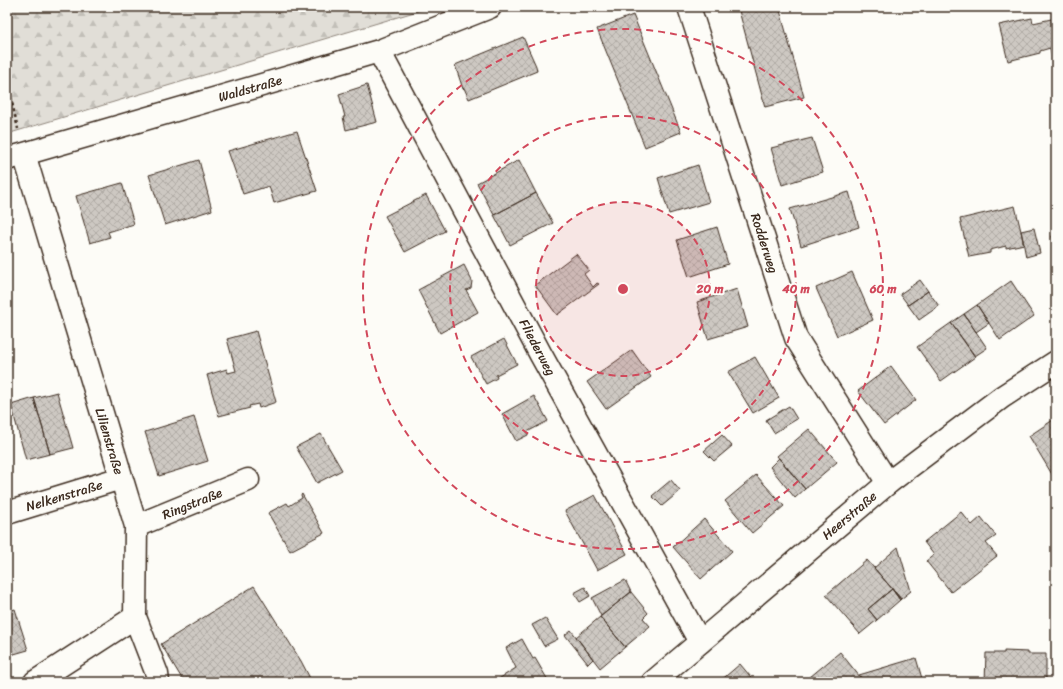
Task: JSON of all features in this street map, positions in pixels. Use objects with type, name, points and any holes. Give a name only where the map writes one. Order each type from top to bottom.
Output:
[{"type":"street","name":"Waldstraße","points":[[15,157],[379,51],[490,7]]},
{"type":"street","name":"Rodderweg","points":[[689,7],[796,338],[888,483]]},
{"type":"street","name":"Fliederweg","points":[[379,51],[542,355],[700,642]]},
{"type":"street","name":"Lilienstraße","points":[[15,157],[136,526],[135,618]]},
{"type":"street","name":"Heerstraße","points":[[653,682],[888,483],[1002,397],[1056,362]]},
{"type":"street","name":"Nelkenstraße","points":[[7,513],[121,478]]},
{"type":"street","name":"Ringstraße","points":[[136,526],[248,480]]},
{"type":"street","points":[[35,682],[135,618],[157,674],[158,682]]},
{"type":"path","points":[[7,80],[15,157]]},
{"type":"green space","points":[[7,7],[431,7],[7,134]]},
{"type":"building","points":[[738,7],[779,7],[804,97],[765,107]]},
{"type":"building","points":[[633,15],[681,132],[645,147],[597,29]]},
{"type":"building","points":[[1032,18],[1033,23],[1056,18],[1056,58],[1052,59],[1050,48],[1040,51],[1040,53],[1008,61],[999,25]]},
{"type":"building","points":[[523,37],[537,71],[469,99],[464,88],[463,89],[455,65]]},
{"type":"building","points":[[367,85],[377,122],[346,130],[343,117],[345,117],[339,94]]},
{"type":"building","points":[[297,131],[317,191],[274,203],[269,186],[243,194],[228,151]]},
{"type":"building","points":[[812,138],[823,172],[782,185],[771,148]]},
{"type":"building","points":[[199,160],[212,210],[165,225],[149,175]]},
{"type":"building","points":[[519,160],[536,193],[494,215],[477,183]]},
{"type":"building","points":[[698,165],[709,202],[669,214],[658,178]]},
{"type":"building","points":[[122,183],[134,224],[108,232],[110,237],[90,243],[76,196]]},
{"type":"building","points":[[849,192],[859,227],[801,246],[790,209]]},
{"type":"building","points":[[536,193],[553,223],[510,245],[494,215]]},
{"type":"building","points":[[426,195],[445,231],[405,252],[385,216]]},
{"type":"building","points":[[1015,206],[1024,244],[1006,248],[1006,246],[990,250],[990,253],[969,257],[960,219]]},
{"type":"building","points":[[717,227],[728,264],[689,277],[677,240]]},
{"type":"building","points":[[1034,228],[1040,253],[1026,257],[1021,231]]},
{"type":"building","points":[[1056,235],[1056,253],[1052,236]]},
{"type":"building","points":[[576,254],[589,270],[584,274],[593,287],[597,283],[599,284],[557,315],[535,285]]},
{"type":"building","points":[[464,265],[472,281],[471,288],[466,290],[478,312],[440,333],[418,290]]},
{"type":"building","points":[[852,272],[873,320],[837,336],[816,288]]},
{"type":"building","points":[[920,280],[928,291],[908,305],[900,294]]},
{"type":"building","points":[[1011,281],[1034,316],[1000,340],[977,305]]},
{"type":"building","points":[[737,289],[748,327],[708,339],[697,302]]},
{"type":"building","points":[[928,291],[939,306],[919,320],[908,305]]},
{"type":"building","points":[[977,305],[989,323],[976,332],[964,314]]},
{"type":"building","points":[[964,314],[987,348],[975,356],[951,323]]},
{"type":"building","points":[[951,323],[975,357],[941,381],[917,347]]},
{"type":"building","points":[[256,331],[276,402],[259,408],[258,404],[249,406],[250,408],[219,416],[207,375],[227,369],[228,373],[236,371],[227,339]]},
{"type":"building","points":[[504,339],[517,364],[496,375],[497,378],[486,384],[471,357]]},
{"type":"building","points":[[632,350],[651,377],[606,409],[587,382]]},
{"type":"building","points":[[755,357],[779,398],[753,413],[728,372]]},
{"type":"building","points":[[891,366],[916,400],[884,425],[858,391]]},
{"type":"building","points":[[57,392],[73,448],[50,454],[34,398]]},
{"type":"building","points":[[534,396],[548,421],[527,432],[528,435],[516,441],[502,414]]},
{"type":"building","points":[[34,398],[50,454],[26,460],[11,405]]},
{"type":"building","points":[[789,406],[797,419],[774,433],[766,420]]},
{"type":"building","points":[[194,417],[208,461],[159,476],[145,432]]},
{"type":"building","points":[[1056,418],[1056,481],[1029,436]]},
{"type":"building","points":[[809,429],[837,462],[805,489],[777,456]]},
{"type":"building","points":[[321,434],[342,470],[317,483],[296,447]]},
{"type":"building","points":[[722,435],[732,446],[714,461],[704,451]]},
{"type":"building","points":[[779,458],[805,489],[795,498],[770,467]]},
{"type":"building","points":[[756,475],[784,506],[752,533],[725,501]]},
{"type":"building","points":[[671,480],[680,491],[662,506],[652,496]]},
{"type":"building","points":[[302,494],[324,533],[290,551],[268,513],[287,503],[289,506],[302,498]]},
{"type":"building","points":[[595,495],[627,554],[597,570],[565,511]]},
{"type":"building","points":[[961,512],[972,525],[981,517],[996,536],[986,543],[997,556],[951,592],[926,561],[934,555],[924,542]]},
{"type":"building","points":[[704,519],[732,551],[701,579],[673,547]]},
{"type":"building","points":[[898,547],[911,591],[901,599],[874,568]]},
{"type":"building","points":[[867,560],[901,599],[900,600],[892,589],[868,609],[877,620],[860,634],[826,595]]},
{"type":"building","points":[[625,580],[631,592],[601,616],[592,598]]},
{"type":"building","points":[[254,586],[301,661],[312,682],[184,682],[161,644]]},
{"type":"building","points":[[585,587],[590,596],[580,602],[574,593]]},
{"type":"building","points":[[892,589],[900,600],[877,620],[868,609]]},
{"type":"building","points":[[631,592],[648,613],[643,618],[650,626],[625,647],[600,617]]},
{"type":"building","points":[[15,609],[28,650],[7,656],[7,612]]},
{"type":"building","points":[[600,617],[625,647],[600,668],[576,637]]},
{"type":"building","points":[[545,618],[558,639],[544,646],[532,625]]},
{"type":"building","points":[[571,630],[593,659],[588,664],[565,635]]},
{"type":"building","points":[[522,639],[533,659],[535,658],[549,682],[498,682],[497,680],[516,668],[506,648]]},
{"type":"building","points":[[1004,651],[1028,652],[1028,654],[1046,654],[1046,682],[985,682],[986,653],[1004,653]]},
{"type":"building","points":[[840,652],[864,682],[814,682],[810,677]]},
{"type":"building","points":[[916,658],[923,682],[864,682],[859,675]]},
{"type":"building","points":[[740,664],[755,682],[719,682]]}]
